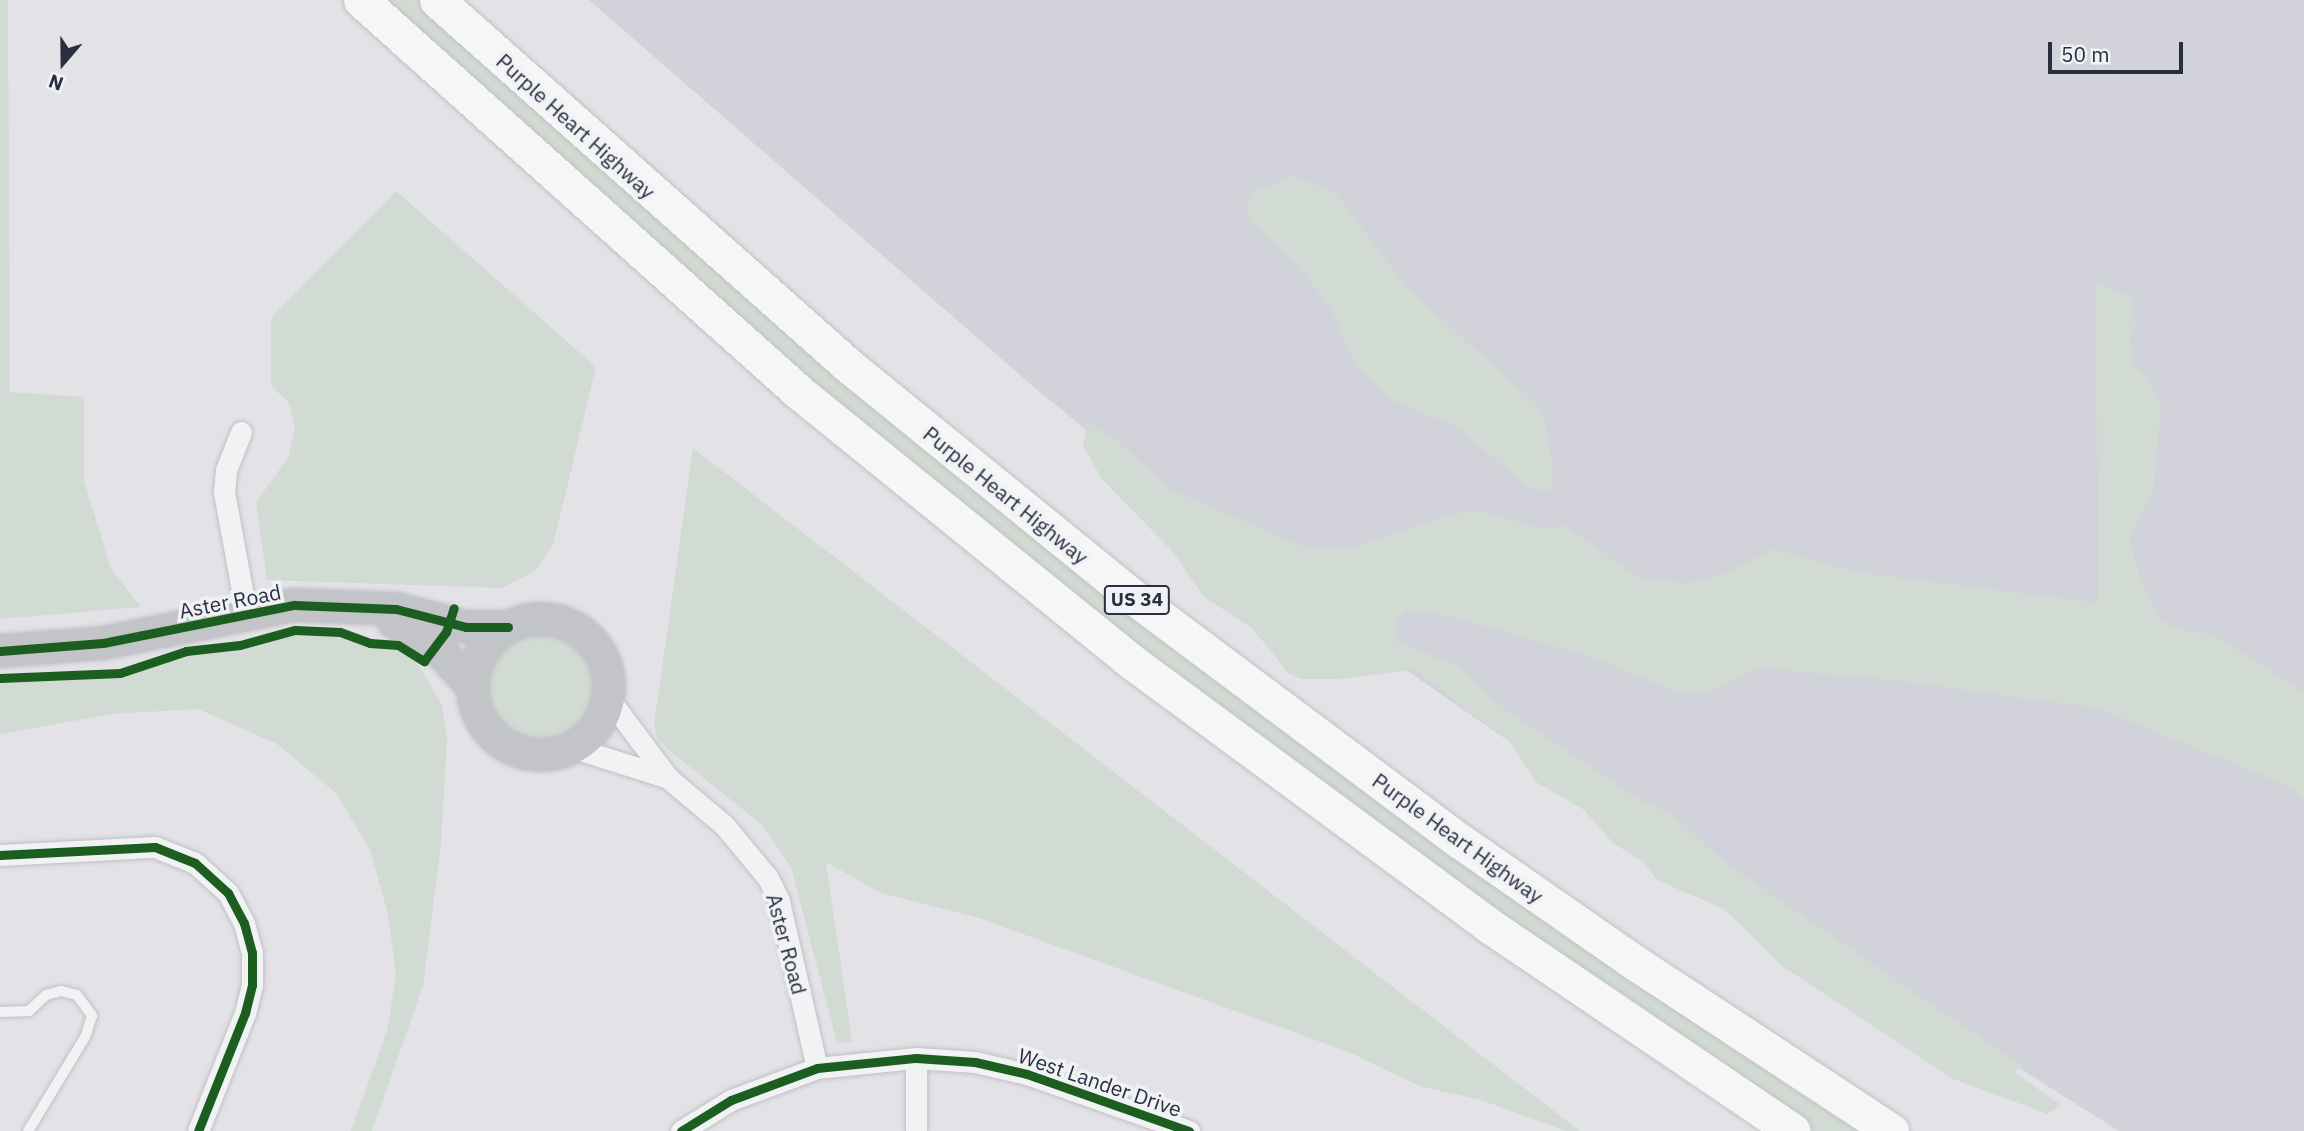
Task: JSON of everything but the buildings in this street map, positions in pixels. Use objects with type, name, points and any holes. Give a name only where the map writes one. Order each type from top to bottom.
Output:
[{"type":"main road","name":"US 34","points":[[361,0],[800,393],[1128,659],[1486,924],[1793,1131]]},
{"type":"main road","name":"Purple Heart Highway","points":[[437,0],[849,366],[1132,596],[1460,841],[1637,964],[1891,1131]]},
{"type":"street","points":[[241,432],[226,470],[224,492],[246,612]]},
{"type":"street","name":"Aster Road","points":[[0,651],[103,643],[246,612],[294,606],[396,609],[466,627],[508,627]]},
{"type":"street","name":"Aster Road","points":[[370,610],[431,640],[472,686]]},
{"type":"street","points":[[546,619],[581,631],[604,660],[609,698],[590,736],[574,748],[535,756],[498,741],[483,725],[472,686],[482,652],[508,627],[546,619]]},
{"type":"street","name":"Aster Road","points":[[609,698],[668,778],[724,825],[768,878],[779,901],[817,1068]]},
{"type":"street","name":"Aster Road","points":[[574,748],[668,778]]},
{"type":"street","points":[[0,855],[155,847],[195,863],[228,893],[247,933],[252,985],[245,1013],[198,1131]]},
{"type":"street","points":[[916,1058],[916,1131]]},
{"type":"street","name":"West Lander Drive","points":[[681,1131],[731,1100],[817,1068],[916,1058],[975,1062],[1027,1074],[1189,1131]]},
{"type":"lane","points":[[0,1012],[29,1011],[46,995],[61,991],[77,995],[92,1016],[85,1037],[28,1131]]},
{"type":"shaded area","points":[[0,0],[8,0],[10,392],[84,397],[84,481],[111,569],[141,607],[0,619]]},
{"type":"shaded area","points":[[379,0],[418,0],[722,274],[1866,1131],[1813,1131],[1695,1054],[1165,674],[695,287]]},
{"type":"shaded area","points":[[589,0],[2304,0],[2304,1131],[2119,1131],[1610,811],[1240,555],[1036,389]]},
{"type":"shaded area","points":[[1291,175],[1337,194],[1408,289],[1534,402],[1544,418],[1551,455],[1553,484],[1548,491],[1532,489],[1447,420],[1425,416],[1388,398],[1357,367],[1330,308],[1298,265],[1250,221],[1246,206],[1256,186],[1270,188]]},
{"type":"shaded area","points":[[396,191],[596,367],[553,545],[534,572],[502,588],[267,580],[256,502],[288,458],[295,429],[289,403],[271,386],[271,318]]},
{"type":"shaded area","points":[[2096,283],[2131,297],[2136,322],[2130,335],[2132,363],[2147,377],[2161,405],[2153,494],[2129,537],[2142,585],[2160,620],[2178,629],[2215,635],[2304,693],[2304,799],[2293,788],[2097,708],[1891,680],[1760,668],[1712,691],[1684,695],[1592,657],[1449,616],[1408,611],[1395,621],[1396,641],[1459,667],[1502,707],[1635,797],[1674,816],[1726,863],[2022,1066],[2014,1072],[2061,1105],[2048,1114],[1953,1079],[1782,966],[1724,909],[1657,880],[1643,862],[1613,843],[1584,810],[1536,782],[1509,741],[1414,670],[1340,679],[1301,679],[1289,674],[1253,629],[1204,597],[1173,552],[1102,479],[1083,446],[1088,422],[1120,443],[1169,489],[1307,548],[1352,548],[1451,514],[1484,511],[1538,528],[1566,526],[1640,579],[1688,583],[1724,574],[1773,549],[1856,572],[2098,603]]},
{"type":"shaded area","points":[[693,448],[1580,1131],[1566,1131],[1481,1100],[1419,1086],[1351,1053],[979,918],[881,893],[826,862],[852,1041],[837,1043],[791,867],[762,825],[670,751],[658,739],[654,725]]},
{"type":"shaded area","points":[[301,631],[350,635],[391,647],[417,662],[442,705],[447,740],[441,843],[423,986],[372,1131],[351,1131],[387,1031],[396,976],[388,914],[370,850],[336,793],[277,744],[198,709],[113,714],[0,734],[0,679],[92,675]]},
{"type":"shaded area","points":[[540,631],[561,635],[579,646],[590,664],[594,685],[590,706],[579,724],[561,735],[540,739],[519,735],[501,724],[490,706],[486,685],[490,664],[501,646],[519,635]]},
{"type":"cycle path","points":[[0,651],[103,643],[294,605],[396,609],[466,627],[508,627]]},
{"type":"cycle path","points":[[0,678],[120,673],[186,651],[240,645],[295,630],[340,632],[370,643],[398,645],[424,661],[446,632],[454,608]]},
{"type":"cycle path","points":[[0,855],[155,847],[195,863],[228,893],[244,923],[252,953],[252,985],[245,1013],[198,1131]]},
{"type":"cycle path","points":[[681,1131],[731,1100],[817,1068],[916,1058],[975,1062],[1027,1074],[1189,1131]]}]
